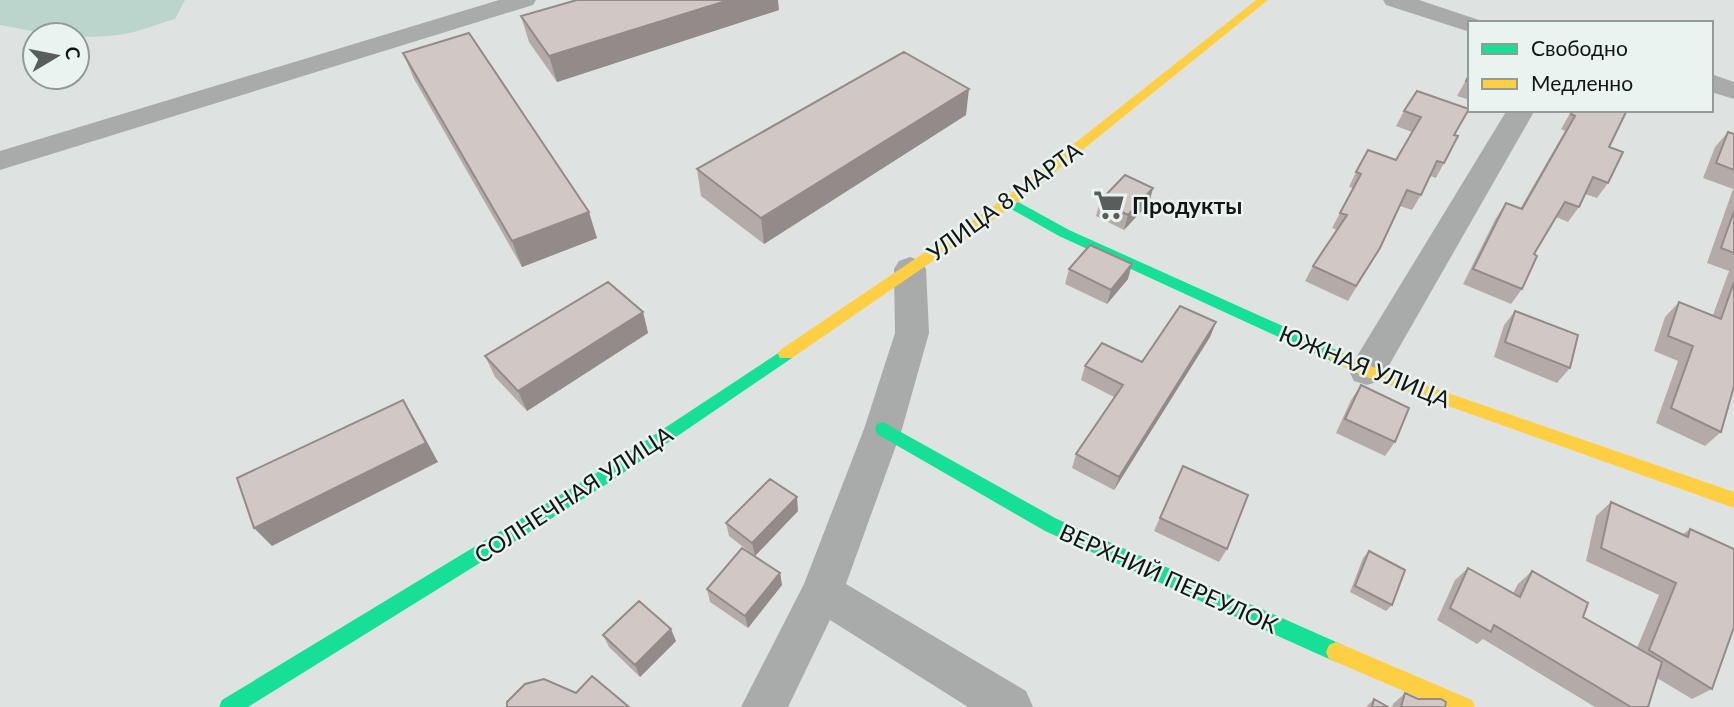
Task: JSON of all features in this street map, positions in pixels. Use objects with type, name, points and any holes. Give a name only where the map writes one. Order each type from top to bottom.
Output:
[{"type":"street","points":[[0,160],[524,0]]},
{"type":"street","name":"УЛИЦА 8 МАРТА","points":[[765,707],[822,592],[883,429],[912,333],[910,269],[1009,202],[1263,0]]},
{"type":"street","points":[[1395,0],[1468,24]]},
{"type":"street","points":[[1713,83],[1734,91]]},
{"type":"street","points":[[1367,372],[1520,112]]},
{"type":"street","name":"ЮЖНАЯ УЛИЦА","points":[[1009,202],[1064,233],[1367,372],[1734,500]]},
{"type":"street","name":"СОЛНЕЧНАЯ УЛИЦА","points":[[229,707],[604,477],[910,269]]},
{"type":"street","name":"ВЕРХНИЙ ПЕРЕУЛОК","points":[[883,429],[1051,524],[1252,617],[1465,707]]},
{"type":"street","points":[[822,592],[1010,707]]},
{"type":"green space","points":[[0,0],[185,0],[175,19],[113,36],[91,37],[91,21],[21,21],[21,28],[0,25]]},
{"type":"building","points":[[577,0],[729,0],[549,56],[521,16]]},
{"type":"building","points":[[469,33],[589,212],[512,241],[403,53]]},
{"type":"building","points":[[904,52],[969,89],[761,218],[697,169]]},
{"type":"building","points":[[1417,91],[1468,109],[1454,135],[1458,136],[1444,163],[1437,161],[1421,195],[1407,190],[1380,248],[1356,286],[1313,266],[1347,215],[1340,213],[1361,174],[1356,172],[1368,150],[1396,160],[1421,117],[1404,111]]},
{"type":"building","points":[[1626,112],[1609,147],[1623,152],[1608,183],[1593,177],[1579,207],[1565,202],[1534,254],[1537,256],[1522,289],[1473,269],[1506,203],[1522,209],[1575,116],[1571,114]]},
{"type":"building","points":[[1728,132],[1734,134],[1734,170],[1716,163]]},
{"type":"building","points":[[1125,175],[1153,188],[1128,215],[1100,201]]},
{"type":"building","points":[[1734,211],[1734,253],[1721,248]]},
{"type":"building","points":[[1090,245],[1132,264],[1111,290],[1069,269]]},
{"type":"building","points":[[608,282],[643,312],[518,391],[485,356]]},
{"type":"building","points":[[1734,282],[1734,386],[1721,432],[1671,408],[1693,346],[1668,336],[1679,302],[1721,319]]},
{"type":"building","points":[[1180,306],[1216,322],[1119,477],[1076,454],[1123,385],[1085,366],[1102,343],[1142,362]]},
{"type":"building","points":[[1515,311],[1578,335],[1570,368],[1505,342]]},
{"type":"building","points":[[1361,385],[1409,408],[1395,442],[1345,419]]},
{"type":"building","points":[[403,400],[426,443],[254,528],[237,478]]},
{"type":"building","points":[[1183,466],[1248,495],[1227,549],[1160,518]]},
{"type":"building","points":[[770,479],[797,497],[752,543],[726,523]]},
{"type":"building","points":[[1611,502],[1688,537],[1690,529],[1734,549],[1734,627],[1712,689],[1649,650],[1676,583],[1601,548]]},
{"type":"building","points":[[742,548],[780,573],[745,616],[707,589]]},
{"type":"building","points":[[1369,551],[1405,570],[1392,605],[1355,586]]},
{"type":"building","points":[[1468,568],[1520,597],[1532,571],[1588,603],[1583,617],[1662,662],[1648,707],[1631,707],[1494,625],[1491,632],[1450,608]]},
{"type":"building","points":[[639,601],[671,629],[635,665],[603,635]]},
{"type":"building","points":[[592,676],[629,707],[507,707],[507,702],[525,684],[544,679],[576,693]]},
{"type":"building","points":[[1405,693],[1418,699],[1441,699],[1446,702],[1445,707],[1401,707]]},
{"type":"building","points":[[1374,699],[1388,707],[1372,707]]},
{"type":"traffic: fast","points":[[1009,202],[1064,233],[1337,357]]},
{"type":"traffic: fast","points":[[229,707],[604,477],[786,354]]},
{"type":"traffic: fast","points":[[883,429],[1051,525],[1336,652]]},
{"type":"traffic: slow","points":[[786,354],[1009,202],[1263,0]]},
{"type":"traffic: slow","points":[[1337,357],[1367,371],[1734,500]]},
{"type":"traffic: slow","points":[[1336,652],[1465,707]]},
{"type":"place","name":"Продукты","points":[[1109,205]]}]
